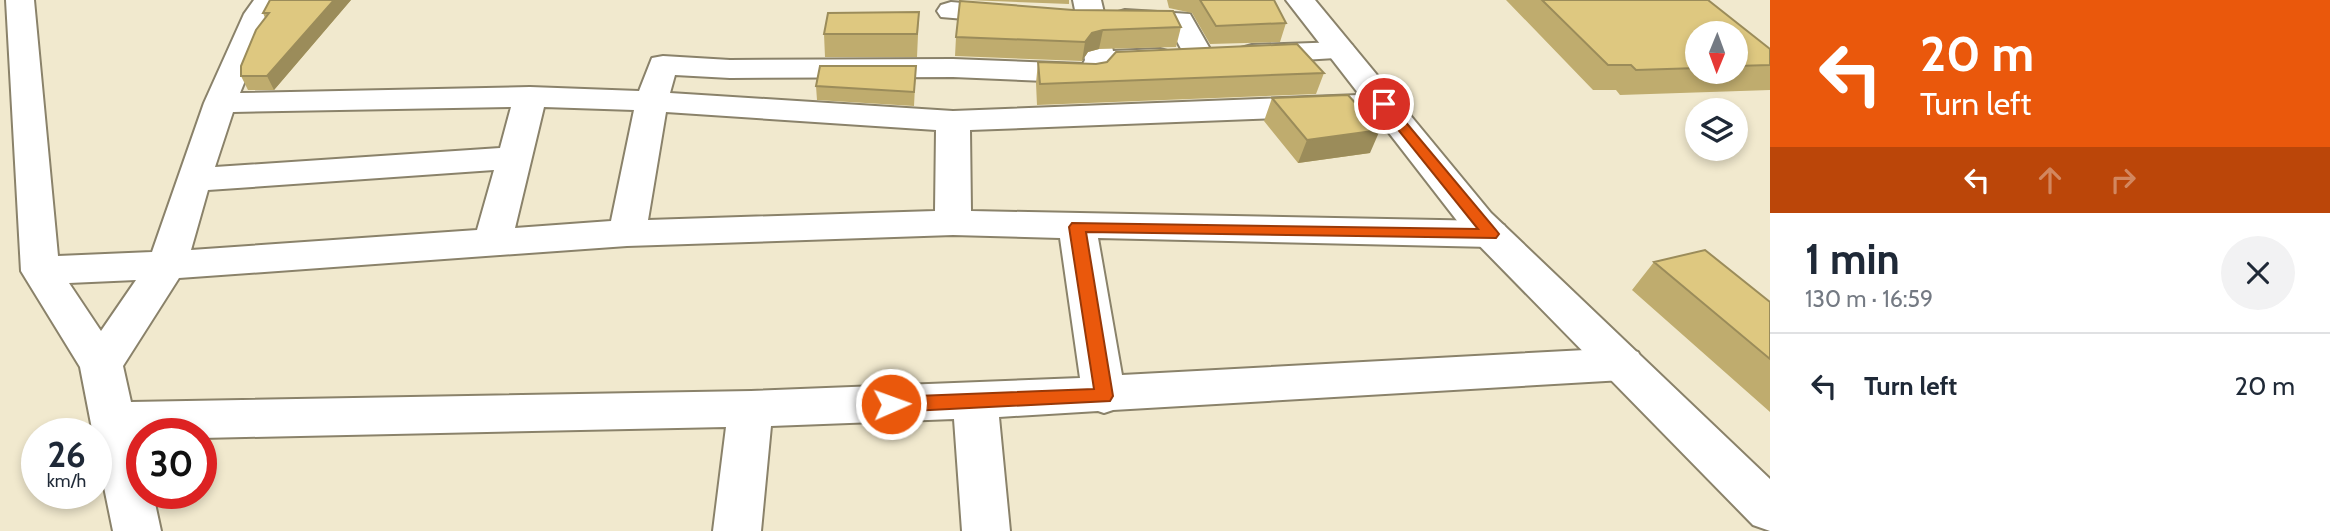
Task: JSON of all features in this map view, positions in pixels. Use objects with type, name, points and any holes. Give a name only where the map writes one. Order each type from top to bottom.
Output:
[{"type":"street","points":[[20,0],[40,271],[101,365],[137,531]]},
{"type":"street","points":[[101,365],[167,265],[192,180],[220,103],[258,15],[268,0]]},
{"type":"street","points":[[1300,0],[1491,234],[1770,510]]},
{"type":"street","points":[[951,10],[1068,13],[1180,20],[1199,56]]},
{"type":"street","points":[[1068,13],[1100,61]]},
{"type":"street","points":[[1100,61],[1341,51]]},
{"type":"street","points":[[627,233],[652,101],[663,65],[730,69],[953,68],[1093,74],[1100,61]]},
{"type":"street","points":[[723,107],[730,69]]},
{"type":"street","points":[[220,103],[530,97],[652,101],[953,121],[1384,104]]},
{"type":"street","points":[[493,242],[512,158],[530,97]]},
{"type":"street","points":[[953,121],[953,223]]},
{"type":"street","points":[[192,180],[512,158]]},
{"type":"street","points":[[40,271],[167,265],[627,233],[953,223],[1491,234]]},
{"type":"street","points":[[1077,227],[1104,396]]},
{"type":"street","points":[[115,421],[751,409],[975,401],[1104,396],[1623,364]]},
{"type":"street","points":[[975,401],[986,531]]},
{"type":"street","points":[[737,531],[751,409]]},
{"type":"building","points":[[270,0],[334,0],[267,76],[241,76],[241,66],[256,30],[269,13],[263,13]]},
{"type":"building","points":[[1200,0],[1274,0],[1286,23],[1216,26]]},
{"type":"building","points":[[1542,0],[1708,0],[1735,21],[1685,21],[1685,68],[1636,70],[1631,65],[1608,65]]},
{"type":"building","points":[[960,1],[1073,10],[1173,11],[1181,27],[1103,30],[1092,33],[1085,42],[956,37]]},
{"type":"building","points":[[919,12],[917,34],[824,34],[828,13]]},
{"type":"building","points":[[1748,32],[1770,49],[1770,65],[1748,66]]},
{"type":"building","points":[[1297,44],[1324,73],[1040,84],[1038,62],[1096,64],[1107,62],[1116,52]]},
{"type":"building","points":[[820,66],[916,66],[914,92],[816,86]]},
{"type":"building","points":[[1348,95],[1380,130],[1307,140],[1272,98]]},
{"type":"building","points":[[1705,250],[1770,302],[1770,359],[1654,262]]},
{"type":"route","points":[[891,404],[1104,396],[1077,227],[1491,234],[1478,222],[1384,104]]}]
